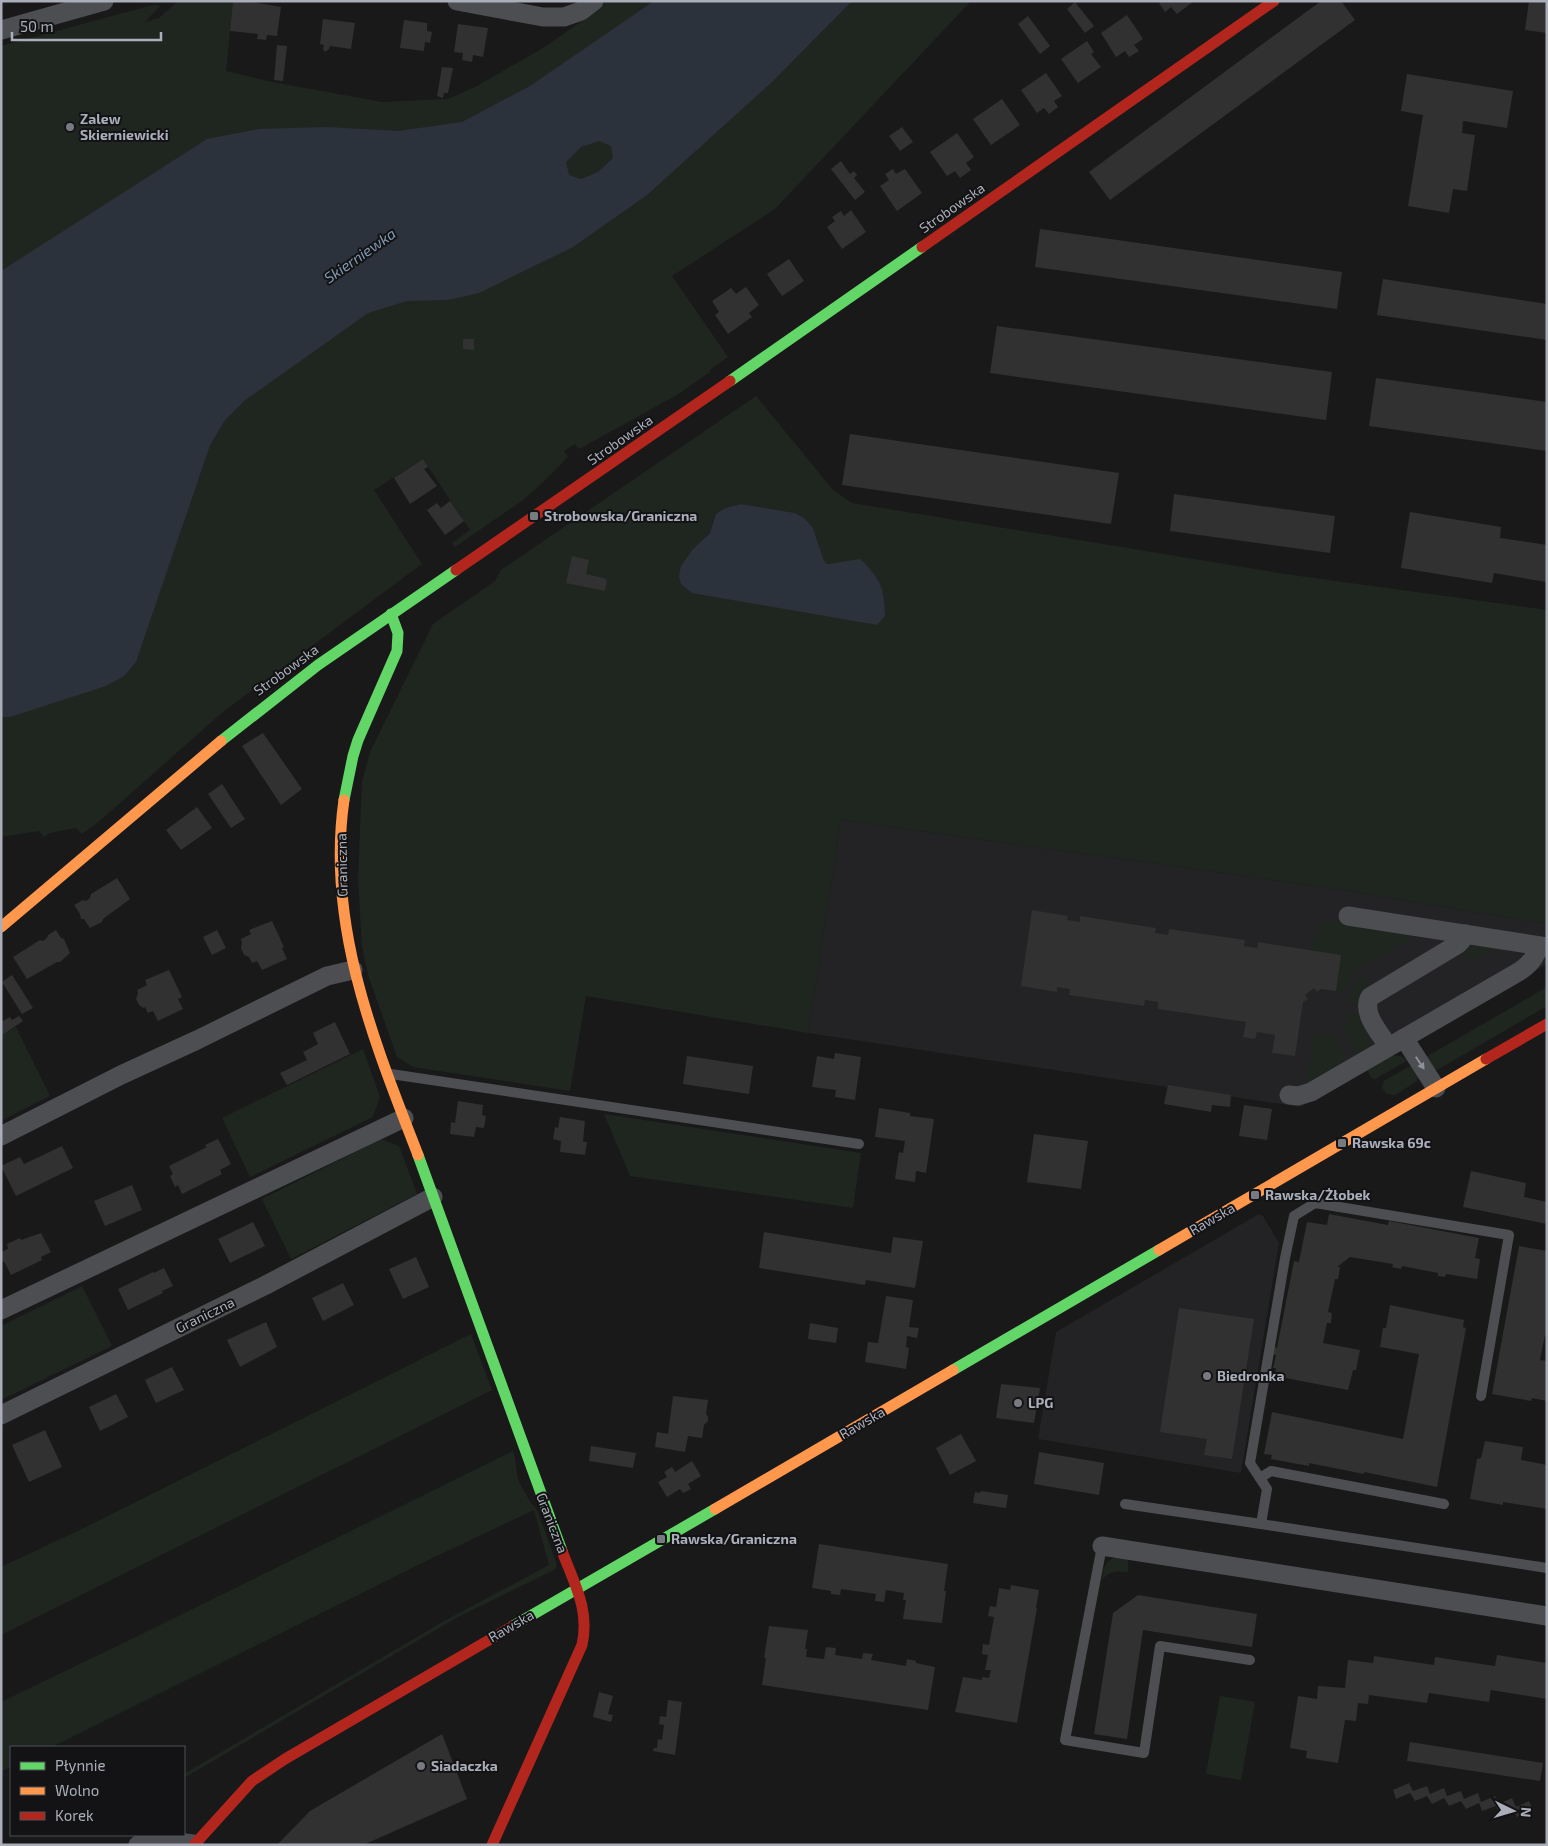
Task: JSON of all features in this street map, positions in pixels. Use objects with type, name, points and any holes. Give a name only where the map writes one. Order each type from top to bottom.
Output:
[{"type":"street","points":[[2,26],[104,1]]},
{"type":"street","points":[[457,1],[543,17],[564,17],[581,11],[594,1]]},
{"type":"street","name":"Strobowska","points":[[1,926],[270,700],[1274,1]]},
{"type":"street","name":"Graniczna","points":[[391,614],[396,622],[398,632],[399,642],[396,657],[372,705],[359,739],[348,776],[341,816],[340,863],[342,905],[347,945],[366,1013],[387,1073],[497,1368],[545,1508],[577,1588],[585,1616],[582,1645],[492,1845]]},
{"type":"street","points":[[1289,1094],[1298,1096],[1311,1092],[1526,966],[1543,946],[1348,916]]},
{"type":"street","points":[[1436,1088],[1367,1010],[1368,1001],[1370,997],[1458,944],[1466,934]]},
{"type":"street","points":[[1,1136],[121,1075],[327,976],[353,970]]},
{"type":"street","name":"Rawska","points":[[138,1845],[142,1842],[154,1841],[194,1845],[252,1781],[285,1758],[1547,1024]]},
{"type":"street","points":[[1,1310],[404,1118]]},
{"type":"street","name":"Graniczna","points":[[1,1415],[264,1286],[434,1197]]},
{"type":"street","points":[[1102,1546],[1547,1616]]},
{"type":"lane","points":[[387,1073],[859,1144]]},
{"type":"lane","points":[[1261,1524],[1267,1489],[1250,1463],[1294,1216],[1315,1203],[1509,1234],[1481,1396]]},
{"type":"lane","points":[[1260,1478],[1271,1471],[1444,1504]]},
{"type":"lane","points":[[1125,1504],[1547,1568]]},
{"type":"lane","points":[[1102,1546],[1065,1740],[1144,1753],[1160,1646],[1250,1660]]},
{"type":"shaded area","points":[[178,1],[233,1],[226,71],[272,82],[382,102],[448,99],[475,87],[543,48],[592,14],[606,1],[971,1],[775,209],[672,276],[728,357],[677,395],[579,449],[575,444],[564,451],[568,457],[539,486],[523,500],[455,547],[452,543],[470,530],[423,459],[374,490],[422,564],[224,711],[102,819],[82,834],[76,828],[50,833],[44,837],[39,831],[1,837],[1,46],[153,5],[160,6],[145,22],[159,18]]},
{"type":"shaded area","points":[[756,396],[834,491],[852,503],[1292,575],[1547,610],[1547,924],[1324,887],[841,820],[808,1033],[586,996],[570,1091],[413,1067],[397,1057],[369,978],[362,947],[358,878],[362,781],[371,750],[433,624],[495,581],[501,570]],"holes":[[[741,504],[795,513],[813,528],[824,561],[829,564],[839,562],[877,625],[830,616],[693,549],[710,533],[716,514],[725,508]]]},
{"type":"shaded area","points":[[841,820],[1324,887],[1547,924],[1547,964],[1301,1107],[808,1033]]},
{"type":"shaded area","points":[[1330,921],[1420,933],[1355,970],[1344,992],[1336,991],[1341,955],[1312,951],[1316,933],[1325,923]]},
{"type":"shaded area","points":[[1476,944],[1497,947],[1470,963],[1464,951]]},
{"type":"shaded area","points":[[1362,973],[1368,986],[1362,994],[1359,1005],[1349,1003],[1350,993]]},
{"type":"shaded area","points":[[1547,987],[1547,1006],[1437,1070],[1433,1068],[1426,1057]]},
{"type":"shaded area","points":[[1348,1012],[1360,1013],[1370,1036],[1368,1047],[1359,1057],[1345,1031]]},
{"type":"shaded area","points":[[16,1027],[50,1096],[1,1121],[1,1036]]},
{"type":"shaded area","points":[[1314,1033],[1333,1036],[1349,1063],[1306,1087]]},
{"type":"shaded area","points":[[363,1049],[380,1097],[373,1117],[250,1177],[222,1118]]},
{"type":"shaded area","points":[[1391,1055],[1400,1056],[1408,1060],[1375,1079],[1371,1078],[1366,1068]]},
{"type":"shaded area","points":[[1412,1065],[1418,1076],[1417,1081],[1395,1095],[1386,1094],[1382,1087],[1384,1081]]},
{"type":"shaded area","points":[[604,1114],[861,1153],[853,1208],[630,1176]]},
{"type":"shaded area","points":[[381,1139],[399,1146],[417,1194],[291,1259],[262,1199]]},
{"type":"shaded area","points":[[1259,1214],[1263,1216],[1279,1243],[1241,1473],[1038,1439],[1056,1332]]},
{"type":"shaded area","points":[[82,1286],[112,1346],[1,1400],[1,1326]]},
{"type":"shaded area","points":[[471,1334],[492,1390],[1,1635],[1,1567],[86,1527]]},
{"type":"shaded area","points":[[513,1451],[518,1479],[532,1505],[538,1512],[557,1565],[552,1571],[456,1618],[185,1777],[185,1773],[446,1620],[549,1565],[534,1510],[422,1563],[54,1746],[10,1746],[10,1767],[1,1771],[1,1702]]},
{"type":"shaded area","points":[[1116,1557],[1128,1559],[1128,1572],[1114,1572],[1102,1580],[1107,1563]]},
{"type":"shaded area","points":[[1220,1696],[1255,1702],[1241,1780],[1206,1774]]},
{"type":"water","name":"Zalew Skierniewicki","points":[[654,1],[852,1],[772,82],[647,195],[573,247],[479,293],[448,300],[407,301],[368,313],[244,401],[225,420],[210,445],[136,662],[124,676],[106,686],[10,717],[1,717],[1,271],[207,139],[259,129],[327,127],[398,131],[462,122],[530,86]],"holes":[[[599,141],[611,146],[613,158],[598,172],[581,179],[569,175],[566,162],[581,147]]]},
{"type":"water","points":[[741,504],[795,513],[805,519],[813,528],[824,561],[828,564],[860,559],[873,572],[880,584],[884,598],[885,616],[877,625],[692,593],[681,584],[679,576],[681,566],[693,549],[710,533],[716,514],[725,508]]},
{"type":"building","points":[[233,1],[247,1],[281,7],[277,36],[267,35],[266,40],[257,39],[258,34],[230,31]]},
{"type":"building","points":[[1161,1],[1194,1],[1177,14],[1171,7],[1165,12],[1159,3]]},
{"type":"building","points":[[1321,1],[1341,1],[1355,20],[1110,200],[1089,172]]},
{"type":"building","points":[[1529,1],[1547,1],[1547,33],[1525,30]]},
{"type":"building","points":[[1075,2],[1094,26],[1085,33],[1067,9]]},
{"type":"building","points":[[1127,15],[1143,39],[1134,45],[1139,51],[1129,57],[1125,51],[1116,57],[1101,33]]},
{"type":"building","points":[[1028,16],[1050,46],[1040,54],[1018,24]]},
{"type":"building","points":[[323,19],[355,23],[351,49],[330,46],[325,52],[323,49],[324,45],[320,44]]},
{"type":"building","points":[[404,20],[427,23],[427,31],[432,32],[430,43],[425,42],[424,51],[400,48]]},
{"type":"building","points":[[458,24],[488,28],[483,57],[473,55],[472,62],[462,60],[463,53],[454,52]]},
{"type":"building","points":[[1087,41],[1094,52],[1091,54],[1101,67],[1078,83],[1061,59]]},
{"type":"building","points":[[277,45],[287,46],[283,81],[274,80]]},
{"type":"building","points":[[442,67],[453,68],[448,93],[444,93],[443,98],[437,96]]},
{"type":"building","points":[[1046,73],[1062,96],[1054,101],[1058,107],[1049,114],[1044,108],[1037,113],[1021,90]]},
{"type":"building","points":[[1407,74],[1513,91],[1507,128],[1463,121],[1462,133],[1475,135],[1467,191],[1453,189],[1449,213],[1408,206],[1423,115],[1401,111]]},
{"type":"building","points":[[1002,99],[1020,125],[991,145],[973,119]]},
{"type":"building","points":[[902,127],[913,142],[900,151],[889,136]]},
{"type":"building","points":[[957,133],[974,157],[966,163],[971,170],[960,178],[955,171],[947,176],[930,152]]},
{"type":"building","points":[[841,161],[850,174],[854,171],[857,175],[854,178],[865,192],[855,200],[831,169]]},
{"type":"building","points":[[893,169],[896,174],[905,169],[922,193],[897,211],[880,186],[889,180],[885,174]]},
{"type":"building","points":[[851,210],[866,232],[842,249],[827,227],[835,221],[832,217],[841,211],[844,216]]},
{"type":"building","points":[[1040,229],[1342,272],[1337,309],[1035,267]]},
{"type":"building","points":[[789,259],[804,281],[782,296],[767,274]]},
{"type":"building","points":[[1383,279],[1547,304],[1547,340],[1377,315]]},
{"type":"building","points":[[746,287],[759,305],[749,313],[752,317],[728,334],[715,315],[719,312],[712,301],[731,288],[736,294]]},
{"type":"building","points":[[997,326],[1332,372],[1326,420],[990,373]]},
{"type":"building","points":[[463,339],[474,339],[474,350],[463,349]]},
{"type":"building","points":[[1376,378],[1547,402],[1547,451],[1369,426]]},
{"type":"building","points":[[850,434],[1119,473],[1111,524],[842,485]]},
{"type":"building","points":[[423,459],[428,467],[424,469],[437,486],[410,504],[394,478]]},
{"type":"building","points":[[1174,494],[1335,516],[1330,553],[1170,531]]},
{"type":"building","points":[[450,501],[464,521],[445,535],[427,510],[437,503],[441,508]]},
{"type":"building","points":[[1410,512],[1501,527],[1500,538],[1547,545],[1546,582],[1494,573],[1492,583],[1401,568]]},
{"type":"building","points":[[572,556],[589,560],[586,574],[607,579],[605,591],[566,583]]},
{"type":"building","points":[[263,733],[302,789],[281,805],[242,746]]},
{"type":"building","points":[[222,784],[245,819],[231,828],[208,794]]},
{"type":"building","points":[[197,807],[212,828],[181,850],[166,830]]},
{"type":"building","points":[[117,878],[130,899],[103,919],[102,922],[90,928],[84,919],[81,919],[74,905],[83,900],[86,901],[90,898],[91,894]]},
{"type":"building","points":[[1032,910],[1068,916],[1067,920],[1080,922],[1080,916],[1156,928],[1155,933],[1168,935],[1169,929],[1245,940],[1244,946],[1257,948],[1258,942],[1341,955],[1336,991],[1321,989],[1317,992],[1314,988],[1305,995],[1308,999],[1303,1002],[1295,1056],[1272,1053],[1275,1035],[1257,1032],[1255,1039],[1243,1037],[1246,1022],[1158,1009],[1158,1002],[1145,1000],[1144,1006],[1069,995],[1070,989],[1057,987],[1057,992],[1021,986]]},
{"type":"building","points":[[272,921],[284,947],[282,948],[287,959],[262,970],[257,961],[252,963],[249,957],[244,955],[241,948],[241,939],[251,934],[249,930]]},
{"type":"building","points":[[56,930],[61,938],[64,939],[70,953],[60,962],[27,979],[13,957],[40,940],[43,941]]},
{"type":"building","points":[[217,930],[226,948],[212,955],[203,937]]},
{"type":"building","points":[[169,970],[182,997],[178,999],[183,1009],[158,1021],[153,1011],[148,1013],[145,1007],[143,1008],[139,1005],[136,999],[137,990],[147,985],[145,980]]},
{"type":"building","points":[[12,975],[33,1008],[22,1014],[2,982]]},
{"type":"building","points":[[19,1016],[23,1021],[1,1036],[1,1022],[10,1017],[12,1020]]},
{"type":"building","points":[[335,1022],[350,1054],[287,1085],[280,1073],[307,1060],[303,1052],[318,1044],[313,1033]]},
{"type":"building","points":[[835,1053],[861,1057],[855,1100],[835,1097],[836,1090],[812,1087],[817,1056],[834,1059]]},
{"type":"building","points":[[687,1056],[753,1066],[749,1094],[683,1084]]},
{"type":"building","points":[[1168,1085],[1231,1095],[1230,1107],[1212,1105],[1211,1112],[1164,1104]]},
{"type":"building","points":[[458,1101],[483,1105],[482,1115],[486,1116],[484,1128],[476,1127],[474,1137],[450,1134],[451,1122],[455,1123]]},
{"type":"building","points":[[1244,1105],[1272,1109],[1267,1140],[1239,1136]]},
{"type":"building","points":[[879,1108],[910,1113],[910,1116],[934,1119],[926,1173],[916,1171],[915,1182],[895,1179],[899,1152],[903,1153],[905,1141],[875,1137]]},
{"type":"building","points":[[560,1117],[585,1121],[583,1142],[587,1142],[585,1155],[560,1152],[561,1141],[553,1139],[555,1127],[558,1128]]},
{"type":"building","points":[[1034,1134],[1088,1141],[1081,1189],[1027,1182]]},
{"type":"building","points":[[218,1139],[231,1164],[220,1170],[222,1174],[182,1194],[178,1185],[175,1187],[170,1176],[173,1174],[169,1166],[207,1147],[205,1145]]},
{"type":"building","points":[[62,1146],[73,1168],[16,1196],[1,1166],[20,1157],[24,1164]]},
{"type":"building","points":[[1471,1171],[1526,1183],[1524,1197],[1547,1202],[1547,1224],[1463,1207]]},
{"type":"building","points":[[132,1185],[142,1210],[105,1226],[94,1201]]},
{"type":"building","points":[[1329,1214],[1388,1225],[1389,1221],[1479,1238],[1475,1258],[1480,1259],[1477,1279],[1446,1274],[1445,1277],[1438,1276],[1438,1273],[1402,1266],[1401,1269],[1392,1267],[1393,1264],[1350,1257],[1337,1267],[1340,1267],[1338,1279],[1335,1279],[1328,1312],[1332,1313],[1331,1323],[1327,1323],[1323,1343],[1360,1350],[1356,1370],[1353,1370],[1348,1390],[1275,1376],[1276,1368],[1273,1368],[1276,1355],[1272,1354],[1274,1347],[1277,1348],[1294,1261],[1299,1262],[1307,1222],[1327,1225]]},
{"type":"building","points":[[253,1222],[265,1246],[230,1263],[218,1239]]},
{"type":"building","points":[[764,1232],[891,1253],[893,1237],[923,1241],[915,1288],[866,1280],[865,1285],[759,1268]]},
{"type":"building","points":[[41,1233],[51,1252],[41,1257],[42,1260],[11,1275],[5,1263],[1,1260],[1,1252],[8,1249],[7,1244],[20,1238],[21,1240]]},
{"type":"building","points":[[1519,1246],[1547,1251],[1547,1336],[1545,1335],[1540,1360],[1547,1361],[1547,1401],[1532,1398],[1531,1401],[1492,1394]]},
{"type":"building","points":[[416,1257],[429,1287],[403,1299],[389,1269]]},
{"type":"building","points":[[164,1268],[173,1286],[128,1310],[118,1289]]},
{"type":"building","points":[[343,1283],[354,1305],[323,1321],[312,1298]]},
{"type":"building","points":[[886,1296],[913,1300],[909,1327],[919,1328],[917,1338],[907,1336],[906,1347],[909,1348],[906,1369],[865,1362],[868,1342],[878,1343]]},
{"type":"building","points":[[1390,1305],[1464,1320],[1463,1327],[1466,1328],[1437,1487],[1364,1472],[1364,1474],[1309,1463],[1309,1466],[1271,1459],[1272,1455],[1264,1454],[1272,1412],[1403,1439],[1419,1354],[1380,1347]]},
{"type":"building","name":"Biedronka","points":[[1179,1308],[1254,1319],[1232,1459],[1204,1455],[1207,1439],[1160,1432]]},
{"type":"building","points":[[266,1322],[277,1347],[240,1367],[227,1340]]},
{"type":"building","points":[[810,1323],[838,1328],[836,1343],[808,1339]]},
{"type":"building","points":[[172,1367],[184,1390],[156,1403],[145,1380]]},
{"type":"building","name":"LPG","points":[[1001,1384],[1040,1388],[1034,1423],[996,1418]]},
{"type":"building","points":[[116,1394],[128,1417],[100,1431],[89,1407]]},
{"type":"building","points":[[673,1396],[708,1400],[706,1414],[708,1421],[704,1425],[702,1438],[688,1436],[685,1452],[655,1447],[657,1432],[668,1434]]},
{"type":"building","points":[[45,1430],[62,1467],[29,1482],[12,1445]]},
{"type":"building","points":[[961,1434],[976,1461],[950,1475],[936,1448]]},
{"type":"building","points":[[1485,1441],[1523,1447],[1521,1460],[1547,1465],[1547,1509],[1503,1502],[1503,1505],[1470,1499],[1477,1459],[1481,1458]]},
{"type":"building","points":[[591,1446],[636,1453],[633,1468],[589,1461]]},
{"type":"building","points":[[1039,1452],[1104,1463],[1099,1495],[1034,1484]]},
{"type":"building","points":[[692,1461],[701,1476],[688,1484],[691,1489],[683,1493],[680,1489],[667,1497],[658,1482],[667,1477],[664,1472],[672,1467],[675,1472]]},
{"type":"building","points":[[981,1491],[1008,1495],[1006,1508],[973,1503],[975,1492],[980,1493]]},
{"type":"building","points":[[819,1544],[948,1564],[942,1623],[903,1619],[906,1600],[903,1600],[904,1593],[886,1590],[884,1602],[875,1601],[876,1594],[841,1589],[840,1595],[831,1594],[831,1591],[812,1588]]},
{"type":"building","points":[[1011,1585],[1039,1590],[1017,1723],[955,1712],[963,1677],[982,1680],[982,1677],[989,1678],[991,1670],[985,1670],[988,1655],[982,1654],[983,1644],[989,1645],[994,1617],[988,1616],[990,1606],[996,1607],[999,1588],[1010,1590]]},
{"type":"building","points":[[1138,1595],[1257,1614],[1252,1647],[1143,1630],[1127,1739],[1094,1734],[1113,1613]]},
{"type":"building","points":[[769,1626],[808,1630],[805,1649],[807,1649],[806,1657],[824,1659],[826,1647],[836,1648],[835,1655],[862,1659],[863,1653],[873,1654],[871,1660],[906,1666],[907,1659],[935,1667],[928,1710],[762,1685]]},
{"type":"building","points":[[1497,1655],[1547,1663],[1547,1699],[1491,1690],[1489,1702],[1429,1693],[1427,1703],[1369,1695],[1368,1704],[1358,1703],[1356,1721],[1345,1720],[1338,1763],[1306,1758],[1307,1751],[1290,1748],[1298,1696],[1317,1699],[1318,1686],[1345,1688],[1348,1660],[1373,1663],[1374,1656],[1434,1665],[1435,1657],[1495,1666]]},
{"type":"building","points":[[599,1692],[613,1696],[608,1714],[613,1715],[611,1722],[593,1717]]},
{"type":"building","points":[[668,1700],[682,1702],[675,1755],[653,1751],[654,1748],[657,1748],[658,1739],[662,1740],[664,1725],[659,1724],[660,1716],[666,1717]]},
{"type":"building","name":"Siadaczka","points":[[442,1734],[467,1799],[363,1845],[277,1845],[310,1811]]},
{"type":"building","points":[[1410,1742],[1543,1763],[1540,1781],[1407,1761]]},
{"type":"building","points":[[1409,1783],[1413,1791],[1427,1786],[1430,1794],[1444,1788],[1447,1796],[1461,1791],[1464,1799],[1478,1793],[1481,1802],[1495,1796],[1499,1804],[1512,1798],[1516,1807],[1529,1801],[1533,1810],[1517,1817],[1513,1809],[1500,1814],[1496,1806],[1482,1811],[1479,1803],[1466,1809],[1461,1801],[1449,1806],[1444,1798],[1432,1804],[1427,1796],[1415,1801],[1410,1793],[1396,1799],[1393,1790]]},
{"type":"traffic: fast","points":[[730,381],[922,247]]},
{"type":"traffic: fast","points":[[221,741],[318,665],[456,570]]},
{"type":"traffic: fast","points":[[344,800],[358,740],[397,651],[398,633],[391,614]]},
{"type":"traffic: fast","points":[[418,1155],[562,1551]]},
{"type":"traffic: fast","points":[[953,1370],[1159,1250]]},
{"type":"traffic: fast","points":[[513,1626],[715,1509]]},
{"type":"traffic: slow","points":[[1,927],[221,741]]},
{"type":"traffic: slow","points":[[344,800],[340,846],[342,892],[348,937],[358,982],[371,1026],[385,1069],[418,1155]]},
{"type":"traffic: slow","points":[[1159,1250],[1486,1059]]},
{"type":"traffic: slow","points":[[715,1509],[953,1370]]},
{"type":"traffic: jam","points":[[922,247],[1274,1]]},
{"type":"traffic: jam","points":[[456,570],[730,381]]},
{"type":"traffic: jam","points":[[1486,1059],[1547,1024]]},
{"type":"traffic: jam","points":[[492,1845],[582,1645],[584,1620],[580,1597],[562,1551]]},
{"type":"traffic: jam","points":[[194,1845],[252,1781],[285,1759],[513,1626]]},
{"type":"place","name":"Zalew Skierniewicki","points":[[70,127]]},
{"type":"place","name":"Strobowska/Graniczna","points":[[534,516]]},
{"type":"place","name":"Rawska 69c","points":[[1342,1143]]},
{"type":"place","name":"Rawska/Żłobek","points":[[1255,1195]]},
{"type":"place","name":"Biedronka","points":[[1207,1376]]},
{"type":"place","name":"LPG","points":[[1018,1403]]},
{"type":"place","name":"Rawska/Graniczna","points":[[661,1539]]},
{"type":"place","name":"Siadaczka","points":[[421,1766]]},
{"type":"water label","name":"Skierniewka","points":[[360,256]]}]
